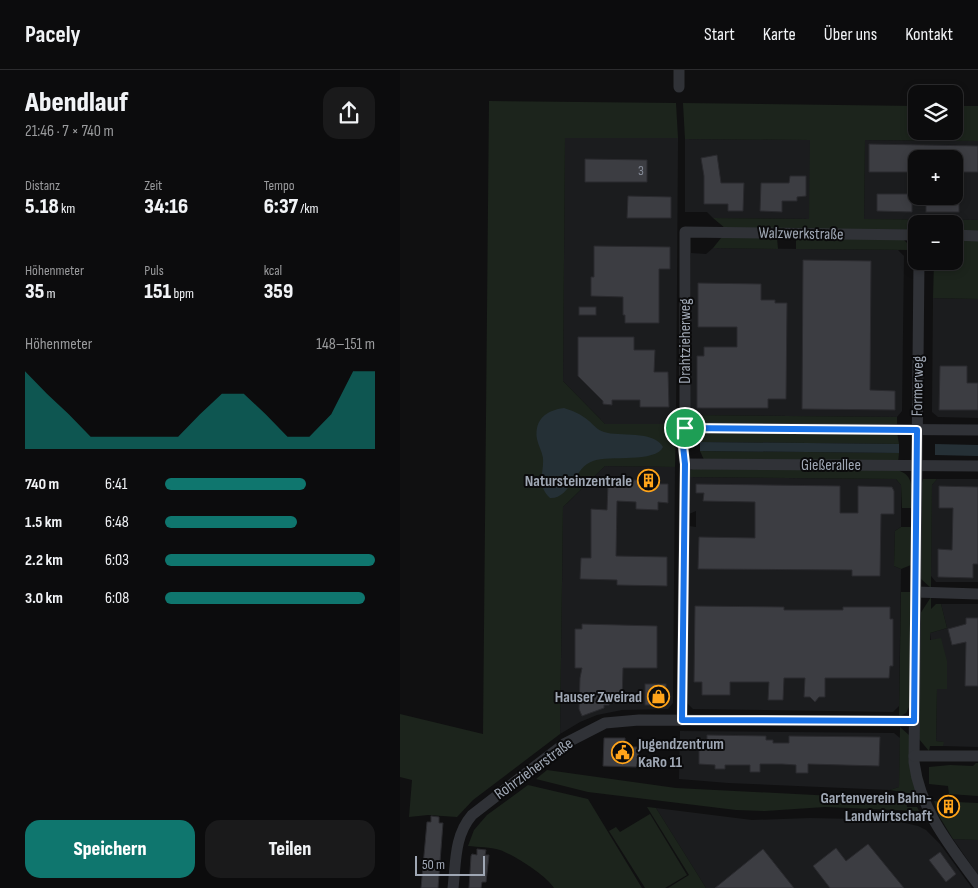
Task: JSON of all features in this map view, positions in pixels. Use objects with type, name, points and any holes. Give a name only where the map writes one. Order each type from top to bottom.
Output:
[{"type":"street","points":[[679,70],[679,88]]},
{"type":"street","name":"Walzwerkstraße","points":[[685,232],[908,235]]},
{"type":"street","name":"Drahtzieherweg","points":[[682,720],[685,232]]},
{"type":"street","points":[[963,236],[978,236]]},
{"type":"street","name":"Formerweg","points":[[919,270],[914,756],[919,788],[928,812],[978,884]]},
{"type":"street","points":[[685,428],[978,430]]},
{"type":"street","name":"Gießerallee","points":[[685,464],[978,466]]},
{"type":"street","points":[[916,592],[978,594]]},
{"type":"street","name":"Rohrzieherstraße","points":[[453,888],[458,841],[468,819],[482,806],[564,744],[605,724],[639,720],[914,721]]},
{"type":"street","points":[[914,756],[978,756]]},
{"type":"shaded area","points":[[489,101],[676,103],[678,138],[565,138],[563,381],[605,424],[676,424],[675,467],[605,466],[563,507],[560,734],[473,800],[457,817],[428,815],[409,817],[412,780],[400,777],[400,714],[483,734]]},
{"type":"shaded area","points":[[683,103],[908,106],[908,140],[963,140],[963,106],[978,106],[978,141],[865,140],[864,219],[908,219],[908,230],[725,228],[713,218],[809,219],[810,140],[685,139]]},
{"type":"shaded area","points":[[565,137],[678,138],[676,424],[605,424],[563,381]]},
{"type":"shaded area","points":[[685,139],[810,140],[810,219],[713,218],[707,212],[685,212]]},
{"type":"shaded area","points":[[865,140],[978,141],[978,220],[963,220],[963,215],[908,215],[908,219],[864,219]]},
{"type":"shaded area","points":[[963,220],[978,220],[978,231],[963,231]]},
{"type":"shaded area","points":[[721,238],[777,238],[778,249],[713,248]]},
{"type":"shaded area","points":[[796,238],[903,239],[908,244],[908,250],[796,249]]},
{"type":"shaded area","points":[[963,240],[978,240],[978,299],[933,298],[934,270],[963,270]]},
{"type":"shaded area","points":[[713,248],[898,250],[904,256],[902,411],[897,417],[690,415],[691,253],[706,254]]},
{"type":"shaded area","points":[[933,298],[978,299],[978,418],[938,417],[932,412]]},
{"type":"shaded area","points":[[564,408],[583,416],[597,429],[602,431],[652,438],[663,447],[659,452],[642,457],[593,461],[581,469],[563,493],[557,497],[550,498],[542,484],[543,458],[537,432],[540,421],[547,413]]},
{"type":"shaded area","points":[[690,415],[897,417],[897,426],[695,424]]},
{"type":"shaded area","points":[[700,431],[897,432],[899,444],[700,442]]},
{"type":"shaded area","points":[[700,442],[899,444],[899,453],[700,451]]},
{"type":"shaded area","points":[[935,444],[978,445],[978,456],[935,455]]},
{"type":"shaded area","points":[[700,451],[899,453],[898,463],[705,462]]},
{"type":"shaded area","points":[[605,466],[675,467],[673,703],[668,709],[622,710],[597,715],[580,722],[560,734],[563,507]]},
{"type":"shaded area","points":[[693,469],[897,470],[903,472],[910,480],[912,508],[902,508],[901,485],[896,479],[689,477],[689,471]]},
{"type":"shaded area","points":[[689,477],[896,479],[901,485],[901,527],[895,531],[894,566],[901,569],[899,706],[893,712],[693,709],[687,703],[689,526],[696,527],[696,511],[689,514]]},
{"type":"shaded area","points":[[923,479],[937,479],[932,485],[931,588],[920,578],[921,487]]},
{"type":"shaded area","points":[[937,479],[978,479],[978,582],[936,582],[931,576],[932,485]]},
{"type":"shaded area","points":[[901,527],[911,527],[911,565],[901,569],[894,566],[895,531]]},
{"type":"shaded area","points":[[901,592],[910,592],[910,705],[906,713],[899,717]]},
{"type":"shaded area","points":[[931,597],[931,609],[936,604],[941,604],[947,628],[930,633],[930,640],[941,638],[947,661],[947,689],[937,689],[936,741],[944,742],[943,746],[930,746],[929,751],[919,739],[920,614]]},
{"type":"shaded area","points":[[941,604],[978,604],[978,747],[943,746],[943,742],[936,741],[937,688],[930,633],[947,628]]},
{"type":"shaded area","points":[[900,727],[909,735],[916,792],[912,794],[890,790],[899,787]]},
{"type":"shaded area","points":[[680,731],[894,733],[900,738],[899,787],[890,790],[679,779]]},
{"type":"shaded area","points":[[978,763],[978,796],[949,794],[948,786],[929,784],[929,767],[950,765],[973,766]]},
{"type":"shaded area","points":[[547,770],[676,788],[906,798],[907,807],[917,807],[919,811],[825,807],[765,811],[736,810],[588,792],[536,779]]},
{"type":"shaded area","points":[[528,785],[588,799],[642,888],[554,888],[538,872],[500,850],[468,846],[474,830],[487,815]]},
{"type":"shaded area","points":[[934,801],[978,803],[978,840],[953,839],[939,816]]},
{"type":"shaded area","points":[[647,807],[656,808],[706,888],[668,888],[689,875]]},
{"type":"shaded area","points":[[656,808],[752,820],[810,818],[901,820],[901,822],[926,830],[940,844],[972,888],[706,888]]},
{"type":"shaded area","points":[[650,814],[687,875],[665,888],[645,888],[609,831],[616,827],[620,832]]},
{"type":"shaded area","points":[[953,839],[978,840],[978,875]]},
{"type":"building","points":[[869,144],[978,146],[978,172],[963,172],[963,150],[908,150],[908,172],[869,172]]},
{"type":"building","points":[[717,155],[721,183],[744,183],[743,211],[728,211],[728,204],[704,204],[704,176],[701,158]]},
{"type":"building","points":[[585,159],[647,160],[647,182],[585,182]]},
{"type":"building","points":[[790,176],[806,176],[806,196],[797,197],[797,201],[782,201],[782,212],[760,211],[761,183],[789,183]]},
{"type":"building","points":[[877,194],[908,194],[908,205],[912,205],[912,212],[877,211]]},
{"type":"building","points":[[628,196],[671,197],[671,218],[627,218]]},
{"type":"building","points":[[926,205],[959,205],[959,212],[926,212]]},
{"type":"building","points":[[594,246],[670,247],[670,269],[659,269],[659,323],[625,323],[623,297],[591,296],[591,277],[594,277]]},
{"type":"building","points":[[803,260],[871,261],[870,390],[895,391],[895,410],[802,409]]},
{"type":"building","points":[[698,283],[761,284],[761,300],[775,300],[775,303],[787,303],[786,399],[768,399],[768,408],[697,408],[697,356],[704,356],[704,347],[737,347],[737,327],[698,327]]},
{"type":"building","points":[[579,307],[596,307],[596,315],[579,315]]},
{"type":"building","points":[[578,337],[634,337],[634,350],[655,350],[654,372],[668,372],[669,407],[640,407],[640,400],[612,400],[612,405],[603,404],[603,401],[578,376]]},
{"type":"building","points":[[940,366],[967,366],[967,383],[978,383],[978,410],[939,410]]},
{"type":"building","points":[[627,480],[651,480],[651,484],[668,484],[668,503],[658,502],[658,510],[636,509],[636,502],[617,501],[616,556],[667,557],[667,586],[617,585],[617,580],[580,579],[581,558],[591,558],[591,509],[607,510],[608,483],[627,484]]},
{"type":"building","points":[[696,484],[840,486],[840,513],[858,513],[858,486],[892,487],[894,491],[894,514],[881,514],[880,576],[852,576],[852,570],[698,569],[699,537],[755,538],[755,502],[703,501],[704,493],[696,493]]},
{"type":"building","points":[[939,486],[978,487],[978,564],[973,564],[973,578],[938,577],[938,549],[952,550],[953,508],[939,508]]},
{"type":"building","points":[[695,606],[784,607],[784,610],[843,610],[843,607],[890,607],[890,619],[893,619],[893,666],[890,666],[889,678],[825,678],[825,697],[819,697],[815,702],[810,697],[804,697],[805,678],[784,678],[783,700],[768,700],[769,682],[730,682],[730,695],[702,695],[702,682],[694,682]]},
{"type":"building","points":[[966,618],[978,618],[978,686],[965,686],[966,642],[952,645],[948,629],[966,624]]},
{"type":"building","points":[[582,624],[657,626],[657,668],[623,668],[622,702],[609,702],[609,705],[604,705],[604,708],[582,716],[579,709],[582,668],[575,668],[575,629],[582,629]]},
{"type":"building","points":[[645,684],[666,684],[666,705],[645,705]]},
{"type":"building","points":[[707,735],[766,736],[766,740],[773,740],[773,743],[789,743],[789,736],[880,737],[879,766],[808,764],[808,773],[796,773],[796,765],[782,764],[760,764],[760,772],[750,772],[750,765],[725,765],[725,769],[715,769],[715,765],[699,764],[699,743],[707,743]]},
{"type":"building","points":[[604,738],[625,738],[625,747],[637,747],[639,752],[637,758],[639,758],[636,767],[603,766]]},
{"type":"building","points":[[431,816],[439,817],[439,823],[443,823],[438,888],[421,888],[427,822],[431,822]]},
{"type":"building","points":[[868,844],[904,888],[830,888],[813,866],[836,848],[846,861]]},
{"type":"building","points":[[477,849],[486,850],[485,855],[489,855],[486,882],[482,882],[481,888],[469,888],[471,856],[472,854],[477,855]]},
{"type":"building","points":[[763,849],[794,888],[715,888]]},
{"type":"building","points":[[940,852],[956,874],[946,882],[929,860]]},
{"type":"place","name":"Natursteinzentrale","points":[[648,481]]},
{"type":"place","name":"Hauser Zweirad","points":[[658,697]]},
{"type":"place","name":"Jugendzentrum KaRo 11","points":[[622,753]]},
{"type":"place","name":"Gartenverein Bahn- Landwirtschaft","points":[[948,807]]},
{"type":"route","points":[[685,428],[917,430],[914,721],[682,720],[685,464],[683,446],[685,428]]}]
